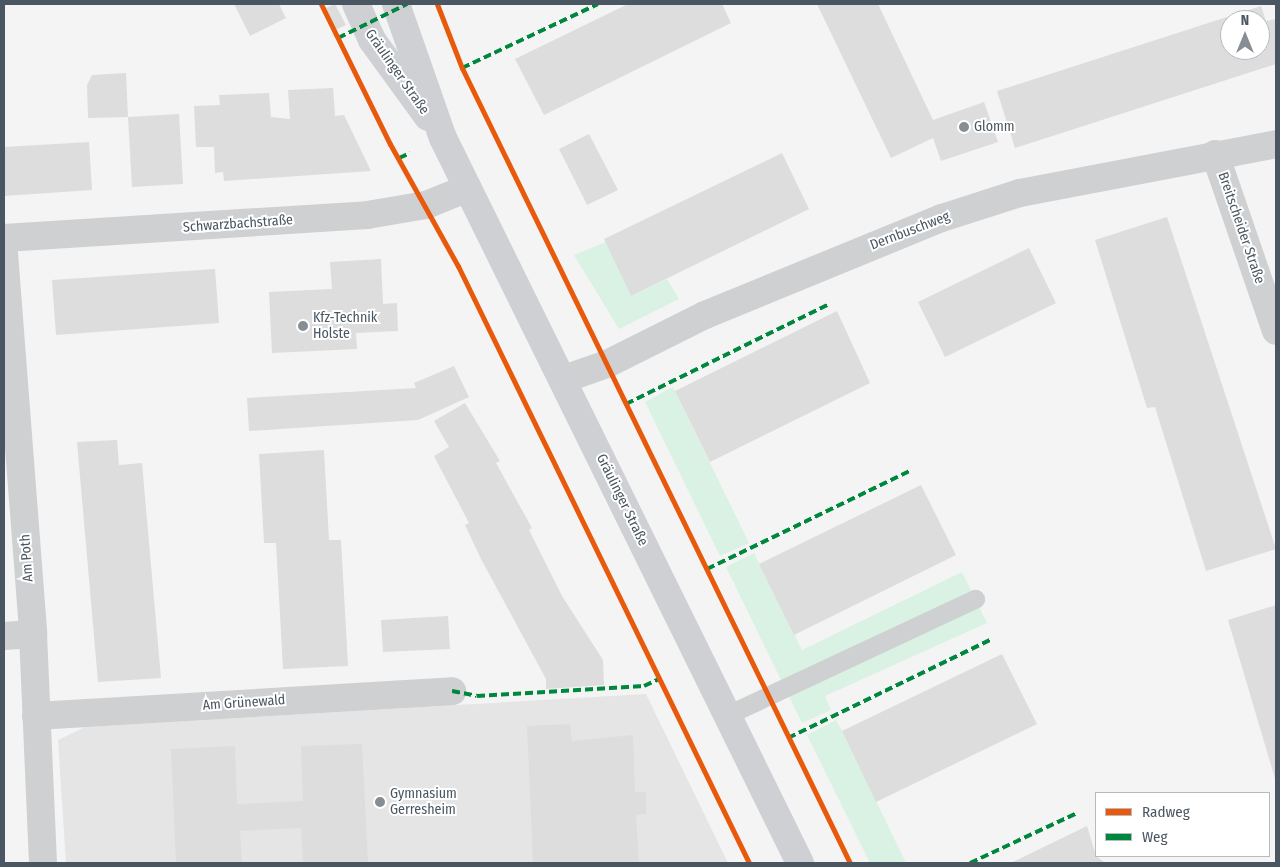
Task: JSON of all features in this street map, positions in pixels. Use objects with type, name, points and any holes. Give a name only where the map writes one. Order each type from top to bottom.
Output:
[{"type":"main road","name":"Gräulinger Straße","points":[[356,4],[372,40],[443,138]]},
{"type":"main road","name":"Gräulinger Straße","points":[[396,4],[443,138],[564,379],[800,863]]},
{"type":"street","name":"Dernbuschweg","points":[[564,379],[607,364],[714,311],[942,218],[1020,193],[1215,154],[1276,144]]},
{"type":"street","name":"Breitscheider Straße","points":[[1215,154],[1276,331]]},
{"type":"street","name":"Schwarzbachstraße","points":[[4,238],[367,215],[426,206],[468,188]]},
{"type":"street","name":"Am Poth","points":[[4,253],[33,634],[43,863]]},
{"type":"street","points":[[4,636],[33,634]]},
{"type":"street","name":"Am Grünewald","points":[[36,716],[452,691]]},
{"type":"lane","points":[[727,715],[975,600]]},
{"type":"shaded area","name":"Gymnasium Gerresheim","points":[[646,694],[728,863],[66,863],[58,740],[85,727]]},
{"type":"green space","points":[[606,242],[631,296],[667,279],[679,299],[619,329],[574,255]]},
{"type":"green space","points":[[673,387],[749,543],[720,556],[645,402]]},
{"type":"green space","points":[[754,553],[802,650],[962,572],[987,623],[825,696],[831,710],[802,723],[726,567]]},
{"type":"green space","points":[[836,720],[906,863],[870,863],[807,735]]},
{"type":"building","points":[[234,4],[279,4],[286,18],[250,36]]},
{"type":"building","points":[[335,4],[346,25],[335,30],[326,8]]},
{"type":"building","points":[[628,4],[722,4],[731,23],[544,115],[515,59]]},
{"type":"building","points":[[817,4],[878,4],[933,120],[984,102],[998,142],[941,161],[933,138],[891,158]]},
{"type":"building","points":[[1261,6],[1262,10],[1249,10]]},
{"type":"building","points":[[1220,19],[1220,60],[1270,60],[1270,20],[1276,19],[1276,64],[1015,148],[997,91]]},
{"type":"building","points":[[126,73],[128,117],[88,118],[87,85],[92,75]]},
{"type":"building","points":[[333,88],[335,116],[344,115],[371,171],[224,181],[223,172],[215,173],[214,147],[196,147],[194,106],[220,105],[219,95],[269,93],[271,117],[290,119],[288,90]]},
{"type":"building","points":[[179,114],[183,184],[132,187],[128,117]]},
{"type":"building","points":[[589,134],[618,190],[587,205],[559,149]]},
{"type":"building","points":[[89,142],[92,190],[4,196],[4,147]]},
{"type":"building","points":[[782,153],[809,209],[631,296],[604,239]]},
{"type":"building","points":[[1167,217],[1276,549],[1206,571],[1155,407],[1147,408],[1095,240]]},
{"type":"building","points":[[1029,248],[1056,303],[945,357],[918,302]]},
{"type":"building","points":[[381,259],[383,304],[397,303],[398,331],[356,333],[357,349],[272,353],[269,292],[332,289],[330,262]]},
{"type":"building","points":[[215,269],[219,323],[56,335],[52,280]]},
{"type":"building","points":[[837,311],[870,383],[710,462],[675,391]]},
{"type":"building","points":[[454,366],[469,397],[418,420],[249,431],[247,398],[416,388],[414,383]]},
{"type":"building","points":[[465,403],[500,461],[496,463],[532,528],[529,530],[562,596],[603,660],[604,685],[546,689],[546,679],[481,559],[465,525],[469,523],[434,456],[449,447],[434,421]]},
{"type":"building","points":[[117,440],[119,465],[142,463],[161,678],[98,682],[77,442]]},
{"type":"building","points":[[324,450],[329,540],[341,540],[348,666],[283,669],[276,543],[264,543],[259,454]]},
{"type":"building","points":[[921,485],[956,555],[794,635],[759,564]]},
{"type":"building","points":[[1276,605],[1276,782],[1228,620]]},
{"type":"building","points":[[448,616],[450,649],[383,652],[381,620]]},
{"type":"building","points":[[1002,654],[1037,724],[876,802],[842,731]]},
{"type":"building","points":[[570,724],[572,741],[633,735],[635,792],[646,792],[646,814],[636,815],[639,863],[533,863],[527,726]]},
{"type":"building","points":[[362,744],[368,863],[303,863],[301,828],[240,831],[242,863],[176,863],[171,749],[235,746],[237,804],[303,801],[301,746]]},
{"type":"building","points":[[1087,826],[1095,857],[1105,863],[1011,863]]},
{"type":"marked path","points":[[338,38],[407,4]]},
{"type":"marked path","points":[[462,68],[598,4]]},
{"type":"marked path","points":[[399,158],[410,153]]},
{"type":"marked path","points":[[626,404],[829,304]]},
{"type":"marked path","points":[[707,569],[910,471]]},
{"type":"marked path","points":[[788,738],[992,639]]},
{"type":"marked path","points":[[452,691],[477,696],[644,686],[659,679]]},
{"type":"marked path","points":[[970,863],[1077,813]]},
{"type":"cycle path","points":[[321,4],[390,144],[458,266],[749,863]]},
{"type":"cycle path","points":[[437,4],[462,68],[850,863]]},
{"type":"place","name":"Glomm","points":[[964,127]]},
{"type":"place","name":"Kfz-Technik Holste","points":[[303,326]]},
{"type":"place","name":"Gymnasium Gerresheim","points":[[380,802]]}]
